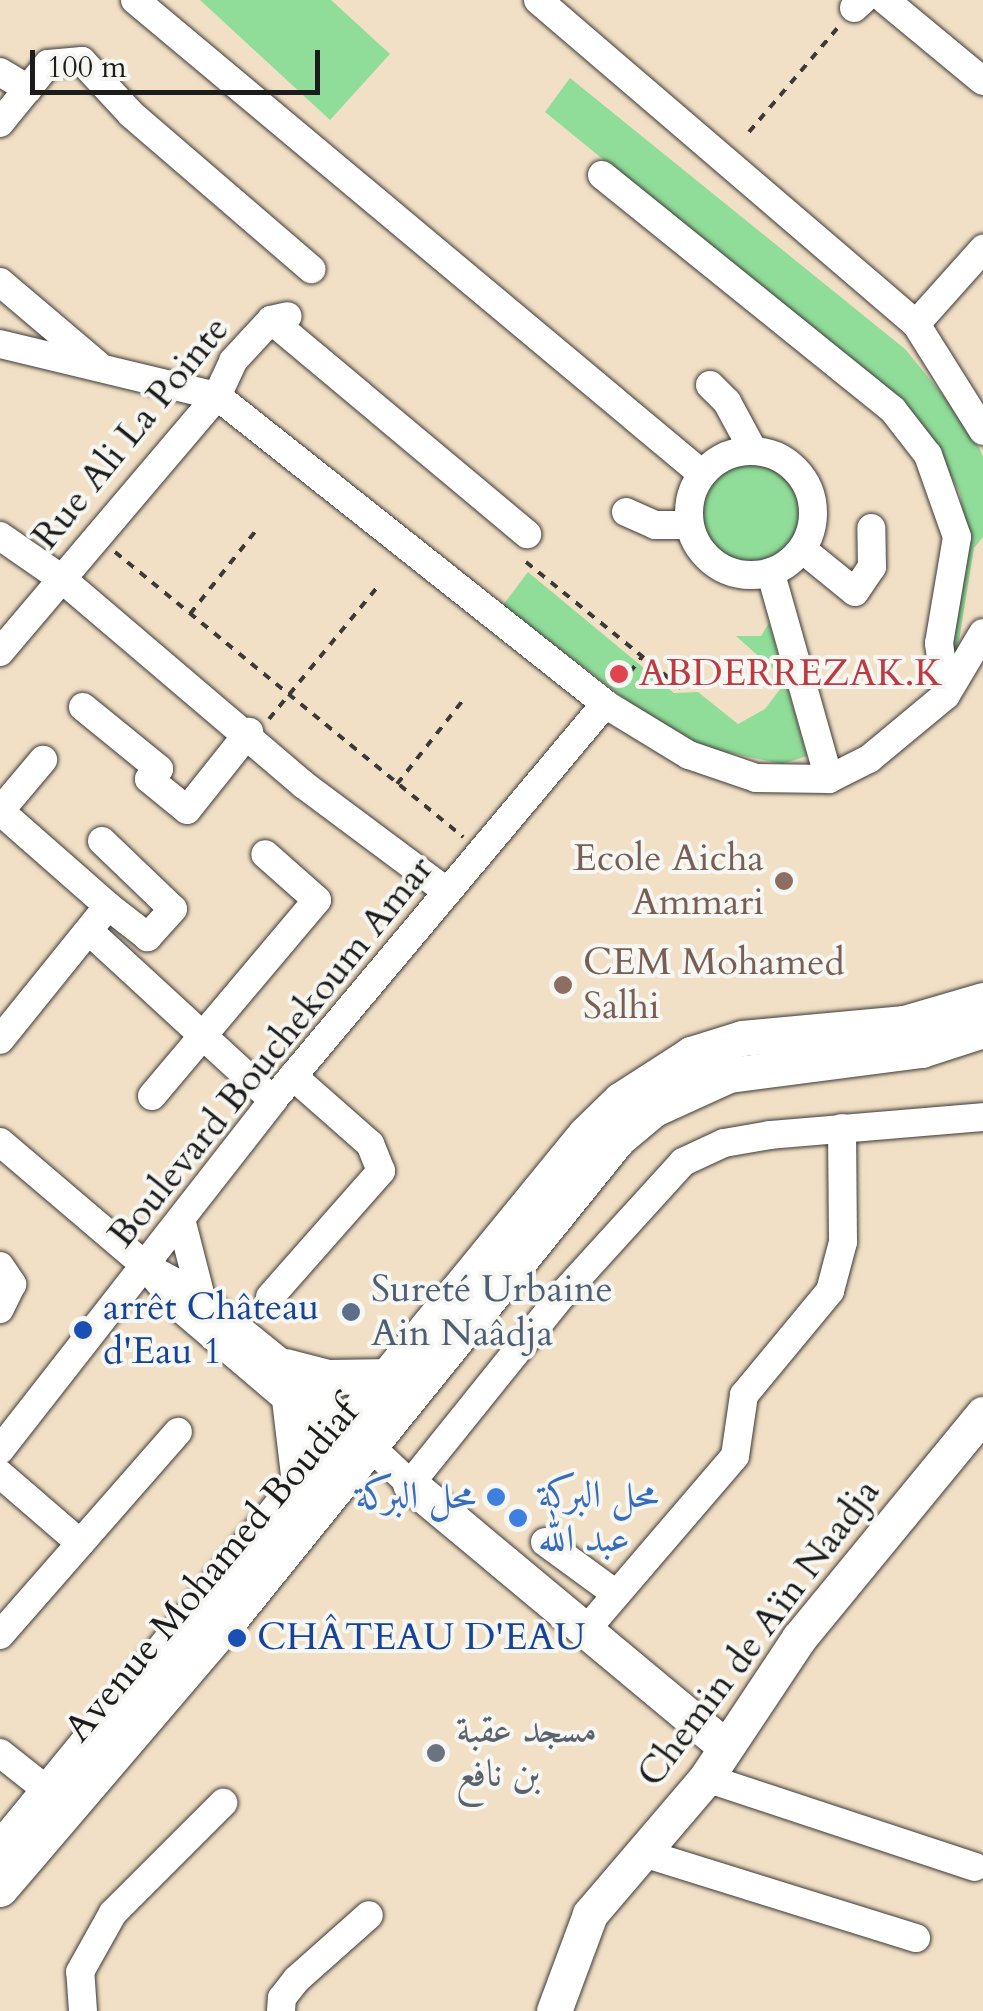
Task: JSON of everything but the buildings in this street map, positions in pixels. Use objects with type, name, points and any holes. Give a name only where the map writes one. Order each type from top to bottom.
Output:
[{"type":"main road","name":"Avenue Mohamed Boudiaf","points":[[0,1849],[299,1483],[355,1443],[393,1376],[586,1134],[654,1076],[690,1054],[742,1038],[904,1024],[983,1000]]},
{"type":"main road","name":"Avenue Mohamed Boudiaf","points":[[0,1890],[355,1443],[618,1140],[654,1110],[729,1075],[921,1050],[977,1037]]},
{"type":"main road","points":[[299,1483],[298,1432],[287,1382],[393,1376]]},
{"type":"main road","name":"Chemin de Aïn Naadja","points":[[554,2011],[590,1914],[706,1778],[799,1638],[983,1414]]},
{"type":"main road","points":[[410,1484],[724,1746]]},
{"type":"street","points":[[135,0],[701,473]]},
{"type":"street","points":[[885,0],[983,81]]},
{"type":"street","points":[[541,1],[916,324],[983,432]]},
{"type":"street","points":[[0,123],[48,64],[82,61],[132,114],[312,268]]},
{"type":"street","points":[[0,72],[28,89]]},
{"type":"street","points":[[602,175],[893,410],[928,455],[957,537],[940,643],[946,695]]},
{"type":"street","points":[[916,324],[983,249]]},
{"type":"street","points":[[0,282],[105,371]]},
{"type":"street","name":"Rue Ali La Pointe","points":[[3,642],[62,579],[217,396],[234,360],[280,318],[526,548]]},
{"type":"street","points":[[0,344],[217,396],[605,704],[689,755],[756,778],[828,779],[870,760],[946,695],[983,633]]},
{"type":"street","points":[[710,384],[728,402],[753,450]]},
{"type":"street","points":[[753,450],[781,458],[808,486],[812,526],[802,549],[771,574],[732,574],[709,560],[689,525],[692,489],[701,473],[727,454],[753,450]]},
{"type":"street","points":[[626,512],[655,526],[689,525]]},
{"type":"street","points":[[802,549],[855,592],[872,567],[871,528]]},
{"type":"street","points":[[0,536],[62,579],[220,716],[252,734],[304,785],[446,890]]},
{"type":"street","points":[[771,574],[828,779]]},
{"type":"street","name":"Boulevard Bouchekoum Amar","points":[[0,1450],[182,1223],[273,1100],[605,704]]},
{"type":"street","points":[[83,707],[158,769],[149,779],[187,810],[252,734]]},
{"type":"street","points":[[43,760],[0,811],[148,936],[173,909],[102,841]]},
{"type":"street","points":[[152,1096],[317,900],[265,854]]},
{"type":"street","points":[[0,1040],[108,906]]},
{"type":"street","points":[[89,932],[273,1100]]},
{"type":"street","points":[[270,1297],[381,1171],[370,1144],[293,1076]]},
{"type":"street","points":[[0,1142],[147,1267],[200,1297],[355,1443],[410,1484],[563,1294],[683,1162],[724,1143],[842,1128],[983,1117]]},
{"type":"street","points":[[586,1630],[735,1456],[744,1395],[830,1291],[844,1242],[842,1128]]},
{"type":"street","points":[[182,1223],[200,1297]]},
{"type":"street","points":[[0,1266],[12,1284],[0,1309]]},
{"type":"street","points":[[147,1267],[179,1307],[287,1382]]},
{"type":"street","points":[[0,1635],[178,1432]]},
{"type":"street","points":[[0,1474],[80,1543]]},
{"type":"street","points":[[545,1542],[616,1594]]},
{"type":"street","points":[[0,1754],[48,1791]]},
{"type":"street","points":[[706,1778],[975,1867]]},
{"type":"street","points":[[83,2011],[80,1972],[113,1912],[223,1803]]},
{"type":"street","points":[[643,1852],[916,1938]]},
{"type":"street","points":[[282,2011],[282,1998],[297,1980],[369,1916]]},
{"type":"path","points":[[749,132],[858,4]]},
{"type":"path","points":[[190,615],[258,528]]},
{"type":"path","points":[[96,536],[482,852]]},
{"type":"path","points":[[526,548],[642,657],[686,692]]},
{"type":"path","points":[[252,734],[380,584]]},
{"type":"path","points":[[605,704],[642,657]]},
{"type":"path","points":[[397,784],[464,700]]},
{"type":"green space","points":[[200,0],[331,0],[390,54],[330,120]]},
{"type":"green space","points":[[570,78],[905,349],[969,427],[983,456],[983,537],[974,548],[957,653],[948,655],[968,543],[960,493],[928,434],[899,401],[545,112]]},
{"type":"green space","points":[[752,464],[771,468],[787,478],[797,494],[801,513],[797,532],[787,548],[771,558],[752,562],[733,558],[717,548],[707,532],[703,513],[707,494],[717,478],[733,468]]},
{"type":"green space","points":[[528,572],[674,693],[698,692],[738,724],[765,709],[781,688],[781,676],[736,636],[761,636],[769,623],[807,756],[782,764],[703,747],[660,726],[503,605]]},
{"type":"place","name":"ABDERREZAK.K","points":[[619,674]]},
{"type":"place","name":"Ecole Aicha Ammari","points":[[784,881]]},
{"type":"place","name":"CEM Mohamed Salhi","points":[[563,985]]},
{"type":"place","name":"Sureté Urbaine Ain Naâdja","points":[[351,1312]]},
{"type":"place","name":"arrêt Château d'Eau 1","points":[[83,1330]]},
{"type":"place","name":"محل البركة","points":[[496,1497]]},
{"type":"place","name":"محل البركة عبد الله","points":[[518,1518]]},
{"type":"place","name":"CHÂTEAU D'EAU","points":[[237,1638]]},
{"type":"place","name":"مسجد عقبة بن نافع","points":[[436,1753]]}]
